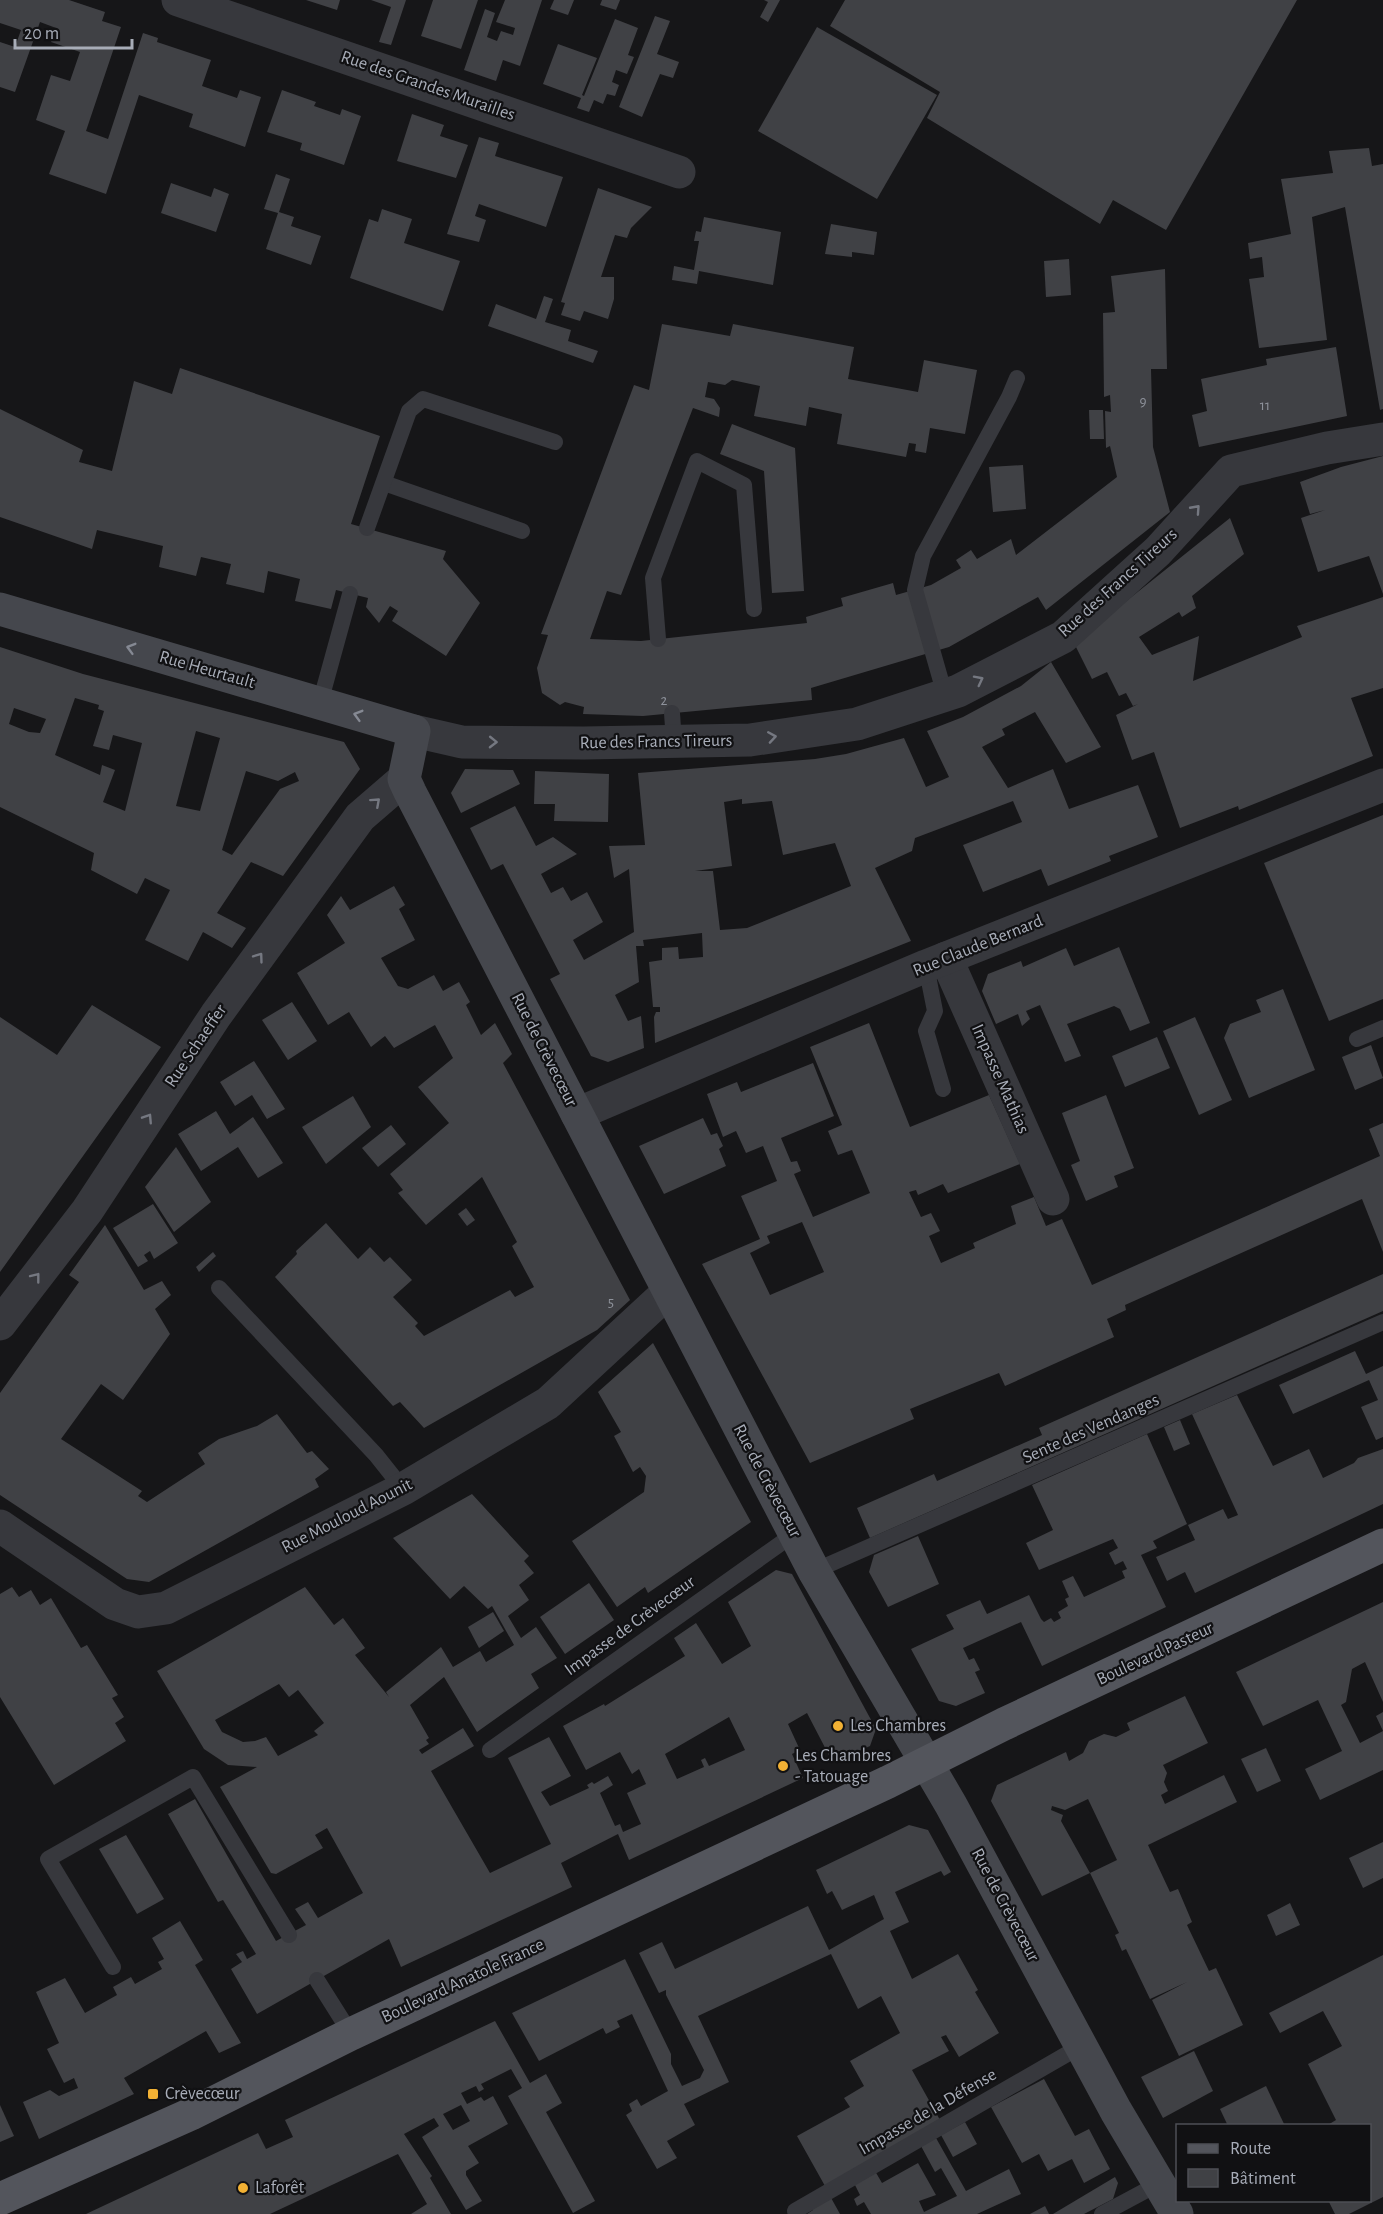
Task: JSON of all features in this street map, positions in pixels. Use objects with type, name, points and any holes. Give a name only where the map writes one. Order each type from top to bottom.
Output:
[{"type":"main road","name":"Rue Heurtault","points":[[0,609],[425,733]]},
{"type":"main road","points":[[404,779],[425,733]]},
{"type":"main road","name":"Rue de Crèvecœur","points":[[404,779],[794,1534],[926,1764],[1081,2046],[1177,2214]]},
{"type":"main road","name":"Boulevard Pasteur","points":[[926,1764],[1383,1545]]},
{"type":"main road","name":"Boulevard Anatole France","points":[[0,2199],[191,2114],[351,2034],[926,1764]]},
{"type":"street","name":"Rue des Grandes Murailles","points":[[178,0],[679,172]]},
{"type":"street","name":"Rue des Francs Tireurs","points":[[425,733],[462,742],[673,728],[750,740],[857,724],[945,695],[1063,637],[1158,551],[1231,471],[1327,448],[1383,439]]},
{"type":"street","name":"Rue Schaeffer","points":[[0,1324],[87,1211],[216,1016],[360,817],[404,779]]},
{"type":"street","name":"Rue Claude Bernard","points":[[577,1114],[936,962],[1383,785]]},
{"type":"street","name":"Impasse Mathias","points":[[936,962],[1053,1199]]},
{"type":"street","name":"Rue Mouloud Aounit","points":[[0,1526],[115,1604],[138,1612],[166,1608],[403,1489],[548,1403],[668,1292]]},
{"type":"lane","points":[[945,695],[915,590],[923,556],[1017,378]]},
{"type":"lane","points":[[367,528],[409,411],[423,399],[555,442]]},
{"type":"lane","points":[[658,639],[653,578],[697,461],[744,485],[754,609]]},
{"type":"lane","points":[[384,483],[522,531]]},
{"type":"lane","points":[[320,703],[350,594]]},
{"type":"lane","points":[[936,962],[935,1011],[926,1031],[943,1089]]},
{"type":"lane","points":[[1357,1039],[1383,1028]]},
{"type":"lane","points":[[219,1288],[375,1455],[403,1489]]},
{"type":"lane","name":"Sente des Vendanges","points":[[814,1571],[1383,1322]]},
{"type":"lane","name":"Impasse de Crèvecœur","points":[[490,1750],[794,1534]]},
{"type":"lane","points":[[112,1967],[48,1859],[193,1777],[289,1935]]},
{"type":"lane","points":[[317,1980],[351,2034]]},
{"type":"lane","name":"Impasse de la Défense","points":[[795,2211],[1081,2046]]},
{"type":"lane","points":[[1102,2214],[1158,2184]]},
{"type":"building","points":[[0,0],[69,0],[105,12],[102,21],[121,27],[86,131],[108,139],[143,33],[158,38],[157,42],[211,60],[202,86],[237,98],[240,90],[261,97],[245,147],[189,127],[193,114],[139,95],[106,194],[49,174],[65,131],[36,120],[51,75],[70,81],[80,52],[51,42],[56,28],[40,22],[15,92],[0,87],[0,42],[15,47],[21,30],[0,23]]},
{"type":"building","points":[[306,0],[340,0],[337,10]]},
{"type":"building","points":[[371,0],[406,0],[391,45],[379,42],[391,7]]},
{"type":"building","points":[[433,0],[478,0],[461,49],[421,36]]},
{"type":"building","points":[[505,0],[542,0],[520,66],[503,60],[496,81],[464,70],[485,9],[495,13],[487,37],[497,41],[501,31],[513,35],[515,28],[496,22]]},
{"type":"building","points":[[554,0],[574,0],[568,15],[550,9]]},
{"type":"building","points":[[602,0],[620,0],[616,10],[600,5]]},
{"type":"building","points":[[764,0],[780,0],[768,22],[760,17],[768,2]]},
{"type":"building","points":[[845,0],[1297,0],[1166,230],[1113,200],[1100,224],[927,118],[940,92],[830,26]]},
{"type":"building","points":[[655,16],[670,21],[657,54],[679,62],[673,78],[660,74],[642,117],[619,107]]},
{"type":"building","points":[[615,19],[638,28],[628,55],[634,57],[627,74],[616,70],[612,82],[619,85],[615,96],[607,94],[603,104],[594,100],[589,112],[577,108],[581,98],[543,84],[558,44],[597,58],[582,95],[584,96]]},
{"type":"building","points":[[817,27],[937,95],[877,199],[758,131]]},
{"type":"building","points":[[282,90],[316,102],[314,106],[340,115],[342,109],[361,116],[344,165],[300,150],[302,143],[267,132]]},
{"type":"building","points":[[412,114],[444,125],[440,136],[468,145],[456,178],[397,161]]},
{"type":"building","points":[[479,137],[499,143],[495,156],[563,177],[546,227],[479,204],[475,216],[486,220],[479,242],[447,234]]},
{"type":"building","points":[[1369,148],[1372,166],[1383,164],[1383,409],[1380,410],[1345,207],[1312,217],[1327,340],[1259,348],[1249,279],[1264,277],[1262,257],[1250,259],[1248,243],[1291,234],[1281,179],[1333,173],[1329,151]]},
{"type":"building","points":[[276,174],[290,179],[279,212],[294,217],[291,226],[321,236],[311,265],[266,249],[278,213],[264,209]]},
{"type":"building","points":[[171,183],[211,197],[214,188],[229,194],[216,232],[161,213]]},
{"type":"building","points":[[598,188],[652,207],[631,228],[627,238],[615,235],[601,277],[614,277],[614,299],[608,319],[584,311],[580,321],[561,315],[565,303],[561,302]]},
{"type":"building","points":[[382,209],[412,219],[404,243],[460,261],[443,311],[350,278],[369,219],[378,222]]},
{"type":"building","points":[[704,217],[781,232],[773,285],[699,271],[697,284],[672,280],[674,266],[694,270],[699,241],[694,241],[696,231],[701,232]]},
{"type":"building","points":[[831,224],[877,232],[874,255],[852,252],[852,257],[825,254]]},
{"type":"building","points":[[1069,259],[1071,295],[1046,297],[1044,261]]},
{"type":"building","points":[[1165,269],[1167,369],[1151,369],[1153,447],[1170,512],[1046,610],[1038,597],[949,647],[811,688],[812,700],[643,716],[583,714],[584,707],[565,702],[560,705],[542,693],[537,668],[548,635],[541,634],[634,385],[649,390],[662,324],[730,336],[733,324],[854,347],[848,379],[918,392],[924,360],[977,370],[965,434],[930,428],[926,453],[915,451],[916,444],[909,443],[906,457],[837,444],[842,414],[809,407],[806,426],[754,416],[760,386],[732,380],[725,385],[708,382],[705,397],[714,399],[720,408],[719,417],[693,408],[621,595],[607,591],[590,639],[641,641],[807,623],[806,617],[843,606],[841,598],[893,583],[896,595],[931,585],[961,568],[956,560],[971,550],[977,559],[1011,539],[1016,555],[1117,477],[1110,446],[1106,448],[1105,411],[1111,412],[1110,395],[1104,397],[1103,313],[1115,312],[1111,276]]},
{"type":"building","points":[[544,296],[553,299],[545,322],[571,330],[568,341],[598,351],[593,363],[488,326],[496,304],[536,319]]},
{"type":"building","points":[[1336,347],[1347,416],[1199,447],[1192,415],[1207,411],[1201,379],[1267,365],[1266,359]]},
{"type":"building","points":[[180,368],[380,436],[351,524],[446,551],[443,559],[480,603],[446,656],[392,621],[398,611],[390,606],[379,623],[366,607],[368,598],[336,590],[331,609],[295,601],[300,579],[268,571],[264,593],[226,584],[231,564],[201,557],[196,576],[159,567],[163,546],[97,530],[92,549],[0,517],[0,409],[83,450],[79,462],[112,471],[134,381],[172,394]]},
{"type":"building","points":[[1089,410],[1103,410],[1104,439],[1090,439]]},
{"type":"building","points":[[732,424],[795,448],[804,591],[772,593],[764,471],[720,454]]},
{"type":"building","points":[[1383,456],[1383,594],[1369,556],[1318,572],[1301,518],[1325,510],[1310,514],[1300,482],[1341,467]]},
{"type":"building","points":[[1023,465],[1026,509],[993,512],[989,467]]},
{"type":"building","points":[[1230,518],[1244,554],[1192,596],[1196,608],[1182,617],[1179,612],[1139,637],[1152,655],[1199,636],[1193,681],[1302,637],[1297,626],[1383,597],[1383,688],[1351,698],[1373,756],[1239,810],[1238,806],[1180,828],[1154,752],[1132,760],[1116,715],[1138,704],[1133,706],[1126,693],[1119,696],[1107,672],[1092,679],[1074,643]]},
{"type":"building","points":[[0,647],[83,674],[344,742],[360,769],[283,876],[251,862],[217,913],[246,928],[232,948],[203,932],[188,961],[145,940],[170,890],[145,878],[137,894],[91,870],[94,853],[0,807]],"holes":[[[75,698],[99,705],[98,709],[104,711],[93,746],[109,750],[113,735],[142,743],[125,811],[103,802],[115,770],[102,765],[100,775],[55,755]],[[14,708],[46,719],[40,733],[29,732],[9,724]],[[196,731],[220,738],[200,811],[176,806]],[[246,771],[278,781],[295,772],[299,781],[280,789],[232,855],[222,850]]]},
{"type":"building","points":[[1051,662],[1101,747],[1066,763],[1035,712],[1002,729],[1005,735],[982,747],[1008,788],[1053,769],[1069,809],[1138,785],[1158,837],[1109,856],[1111,861],[1048,886],[1041,869],[983,892],[963,845],[1022,822],[1013,801],[915,838],[912,851],[875,868],[911,941],[655,1043],[654,1017],[656,1012],[660,1012],[660,1007],[653,1007],[649,962],[662,960],[662,948],[678,947],[679,959],[703,957],[702,933],[643,940],[644,946],[636,946],[639,982],[615,995],[628,1021],[641,1016],[644,1048],[608,1062],[591,1056],[550,979],[560,974],[503,864],[491,870],[470,828],[515,806],[536,846],[553,837],[577,854],[541,874],[551,893],[563,887],[571,901],[587,892],[603,922],[573,940],[584,960],[634,932],[629,869],[614,878],[609,846],[645,845],[638,773],[815,759],[846,754],[904,738],[926,787],[949,777],[927,731],[963,717],[1021,686]],"holes":[[[742,799],[742,804],[772,801],[783,855],[835,843],[851,886],[747,928],[720,930],[713,871],[695,871],[732,866],[724,802]]]},
{"type":"building","points":[[465,769],[513,770],[520,784],[461,813],[451,793]]},
{"type":"building","points":[[535,771],[609,774],[608,822],[554,821],[555,804],[534,804]]},
{"type":"building","points":[[1383,815],[1383,999],[1329,1021],[1264,863]]},
{"type":"building","points":[[394,886],[405,905],[399,909],[415,940],[381,958],[398,986],[408,989],[434,975],[443,991],[459,982],[470,1002],[466,1005],[481,1035],[495,1023],[512,1054],[503,1063],[630,1300],[597,1330],[424,1428],[400,1402],[393,1406],[275,1277],[297,1254],[296,1251],[326,1223],[358,1259],[370,1247],[384,1262],[390,1257],[412,1280],[393,1297],[418,1323],[415,1326],[424,1336],[510,1290],[515,1297],[534,1287],[512,1246],[517,1242],[482,1177],[426,1225],[398,1193],[403,1190],[390,1174],[449,1123],[418,1087],[453,1058],[435,1025],[394,1048],[385,1036],[371,1047],[349,1012],[328,1025],[297,973],[345,943],[327,915],[341,896],[350,910]]},
{"type":"building","points":[[1119,947],[1150,1023],[1130,1031],[1120,1009],[1114,1006],[1067,1024],[1081,1056],[1065,1062],[1040,1005],[1026,1011],[1030,1019],[1022,1026],[1018,1014],[996,1024],[982,991],[988,974],[1021,961],[1023,967],[1066,948],[1074,966]]},
{"type":"building","points":[[1283,989],[1315,1070],[1249,1098],[1224,1038],[1230,1024],[1261,1012],[1256,1000]]},
{"type":"building","points":[[292,1002],[317,1041],[288,1060],[262,1020]]},
{"type":"building","points":[[92,1005],[161,1047],[0,1272],[0,1017],[57,1055]]},
{"type":"building","points":[[1195,1017],[1232,1100],[1199,1115],[1163,1031]]},
{"type":"building","points":[[869,1023],[910,1127],[989,1095],[1020,1164],[948,1193],[943,1184],[918,1195],[916,1190],[909,1192],[921,1217],[931,1213],[940,1231],[929,1236],[941,1263],[975,1248],[973,1243],[1016,1224],[1011,1206],[1034,1197],[1046,1226],[1062,1219],[1092,1285],[1380,1156],[1369,1129],[1383,1123],[1383,1252],[1362,1199],[1125,1305],[1126,1310],[1107,1319],[1114,1337],[1005,1386],[999,1373],[910,1409],[914,1419],[810,1463],[702,1264],[760,1239],[741,1196],[777,1181],[763,1146],[746,1153],[736,1131],[723,1137],[707,1094],[737,1082],[741,1092],[813,1063],[834,1116],[781,1138],[791,1162],[797,1161],[801,1171],[794,1174],[813,1217],[870,1193],[852,1150],[838,1155],[828,1131],[842,1125],[810,1047]],"holes":[[[802,1222],[824,1272],[770,1295],[750,1253],[770,1243],[767,1236]]]},
{"type":"building","points":[[1157,1037],[1170,1068],[1125,1087],[1112,1056]]},
{"type":"building","points":[[1371,1045],[1383,1078],[1355,1090],[1342,1057]]},
{"type":"building","points":[[254,1061],[285,1109],[267,1119],[252,1095],[235,1106],[220,1082]]},
{"type":"building","points":[[1106,1095],[1134,1168],[1114,1176],[1118,1187],[1086,1201],[1071,1165],[1080,1161],[1062,1113]]},
{"type":"building","points":[[353,1096],[371,1127],[326,1164],[302,1127]]},
{"type":"building","points":[[216,1111],[230,1134],[253,1117],[283,1163],[258,1178],[238,1147],[201,1171],[178,1134]]},
{"type":"building","points":[[703,1118],[711,1135],[717,1133],[723,1146],[719,1149],[726,1166],[664,1194],[639,1146]]},
{"type":"building","points":[[391,1125],[406,1144],[378,1167],[362,1148]]},
{"type":"building","points":[[176,1147],[211,1202],[174,1232],[145,1187]]},
{"type":"building","points":[[153,1204],[178,1243],[154,1259],[150,1251],[144,1255],[148,1261],[138,1267],[113,1228]]},
{"type":"building","points":[[466,1208],[475,1220],[467,1226],[458,1214]]},
{"type":"building","points":[[105,1225],[144,1290],[162,1281],[171,1295],[155,1309],[170,1334],[123,1400],[101,1384],[61,1439],[142,1491],[138,1496],[147,1502],[205,1464],[198,1453],[219,1439],[257,1426],[277,1414],[307,1453],[312,1451],[329,1469],[315,1479],[319,1487],[149,1582],[127,1579],[0,1495],[0,1393],[79,1282],[69,1275]]},
{"type":"building","points":[[213,1252],[216,1256],[199,1272],[196,1267]]},
{"type":"building","points":[[1383,1274],[1383,1311],[870,1538],[857,1508],[934,1474],[937,1481],[1042,1435],[1039,1428]]},
{"type":"building","points":[[653,1343],[751,1522],[648,1593],[645,1587],[617,1607],[572,1541],[644,1492],[646,1476],[640,1467],[633,1472],[614,1436],[621,1432],[598,1392]]},
{"type":"building","points":[[1355,1351],[1366,1374],[1383,1366],[1383,1437],[1376,1440],[1361,1407],[1378,1400],[1369,1380],[1293,1414],[1279,1385]]},
{"type":"building","points":[[1237,1395],[1273,1466],[1309,1449],[1323,1478],[1354,1463],[1358,1458],[1383,1449],[1383,1504],[1195,1593],[1185,1572],[1167,1581],[1156,1557],[1195,1540],[1188,1525],[1223,1509],[1228,1519],[1238,1515],[1192,1414]]},
{"type":"building","points":[[1180,1420],[1190,1444],[1174,1451],[1164,1427]]},
{"type":"building","points":[[1147,1434],[1187,1524],[1153,1541],[1157,1548],[1141,1555],[1166,1607],[1042,1666],[1021,1622],[963,1648],[969,1660],[974,1658],[980,1670],[975,1672],[985,1693],[956,1706],[939,1701],[911,1649],[954,1629],[946,1615],[980,1600],[987,1614],[1029,1595],[1041,1619],[1044,1622],[1051,1618],[1054,1622],[1061,1618],[1058,1612],[1068,1606],[1065,1599],[1069,1597],[1062,1581],[1073,1576],[1084,1597],[1125,1578],[1122,1571],[1127,1569],[1123,1561],[1115,1565],[1109,1553],[1118,1548],[1113,1539],[1039,1570],[1026,1543],[1053,1530],[1032,1485]]},
{"type":"building","points":[[472,1494],[529,1556],[524,1561],[534,1573],[519,1585],[529,1600],[508,1616],[521,1638],[536,1627],[557,1658],[531,1674],[539,1688],[477,1732],[444,1677],[410,1705],[429,1738],[426,1740],[429,1744],[419,1750],[422,1754],[463,1728],[474,1746],[431,1771],[490,1873],[551,1844],[508,1758],[549,1737],[571,1776],[541,1792],[550,1806],[589,1788],[587,1785],[592,1782],[594,1784],[608,1776],[613,1785],[600,1793],[615,1826],[620,1824],[623,1832],[641,1824],[627,1793],[646,1784],[639,1769],[632,1774],[620,1752],[586,1770],[563,1726],[604,1704],[605,1706],[685,1656],[674,1638],[696,1623],[722,1664],[751,1646],[728,1602],[776,1570],[792,1574],[876,1729],[870,1746],[833,1763],[807,1713],[788,1724],[800,1750],[792,1754],[803,1778],[629,1860],[618,1834],[561,1863],[572,1887],[401,1967],[389,1939],[257,2014],[231,1969],[242,1962],[236,1954],[243,1951],[247,1959],[256,1954],[223,1900],[218,1902],[168,1814],[195,1799],[276,1941],[306,1925],[295,1909],[308,1902],[318,1918],[363,1893],[327,1828],[315,1835],[323,1848],[276,1874],[271,1873],[220,1787],[257,1767],[228,1765],[204,1749],[157,1671],[305,1587],[334,1625],[343,1618],[365,1648],[355,1655],[389,1697],[386,1692],[441,1647],[453,1667],[480,1651],[486,1662],[514,1645],[492,1606],[488,1609],[464,1586],[450,1599],[393,1538]],"holes":[[[279,1684],[289,1697],[298,1690],[324,1723],[314,1731],[318,1735],[278,1756],[266,1737],[243,1742],[222,1732],[215,1720]],[[729,1717],[745,1750],[709,1766],[705,1758],[701,1760],[704,1767],[677,1779],[665,1754]]]},
{"type":"building","points":[[918,1536],[939,1584],[888,1607],[869,1572],[874,1555]]},
{"type":"building","points":[[589,1583],[614,1620],[565,1654],[540,1617]]},
{"type":"building","points":[[12,1587],[19,1597],[31,1590],[40,1605],[51,1598],[81,1648],[87,1645],[118,1695],[112,1698],[124,1717],[115,1723],[126,1741],[54,1785],[0,1697],[0,1594]]},
{"type":"building","points":[[1383,1602],[1383,1702],[1365,1662],[1352,1669],[1346,1702],[1341,1705],[1360,1743],[1383,1731],[1383,1770],[1320,1800],[1305,1769],[1342,1751],[1318,1700],[1263,1726],[1236,1672]]},
{"type":"building","points":[[493,1612],[504,1631],[479,1648],[468,1627]]},
{"type":"building","points":[[1185,1696],[1208,1743],[1163,1765],[1167,1773],[1164,1782],[1168,1791],[1161,1795],[1165,1804],[1224,1775],[1237,1802],[1148,1845],[1170,1892],[1178,1889],[1192,1922],[1187,1925],[1209,1971],[1216,1968],[1243,2025],[1179,2056],[1152,2000],[1187,1982],[1150,1999],[1126,1949],[1122,1951],[1115,1935],[1119,1933],[1090,1873],[1042,1896],[991,1801],[997,1785],[1066,1752],[1069,1761],[1083,1753],[1089,1741],[1104,1734],[1116,1737],[1130,1730],[1127,1723]],"holes":[[[1088,1799],[1117,1860],[1090,1873],[1061,1821],[1063,1815],[1051,1810],[1052,1806],[1065,1810]]]},
{"type":"building","points":[[1383,1712],[1383,1731],[1376,1716]]},
{"type":"building","points":[[1266,1748],[1281,1781],[1257,1792],[1241,1759]]},
{"type":"building","points":[[909,1825],[928,1830],[951,1872],[944,1876],[941,1871],[895,1892],[909,1922],[890,1931],[912,1979],[958,1954],[978,1990],[975,1992],[999,2033],[959,2057],[946,2035],[941,2037],[949,2051],[912,2070],[940,2120],[825,2186],[797,2136],[850,2107],[844,2098],[864,2086],[850,2061],[900,2033],[881,1996],[858,2009],[831,1954],[698,2016],[729,2082],[684,2104],[695,2125],[667,2141],[677,2158],[657,2169],[626,2115],[632,2111],[629,2104],[637,2099],[641,2106],[668,2091],[632,2014],[617,2021],[620,2027],[606,2034],[603,2028],[539,2061],[512,2013],[625,1959],[671,2054],[671,2064],[682,2086],[700,2078],[704,2070],[666,1995],[666,1990],[659,1993],[639,1953],[662,1942],[675,1969],[808,1906],[829,1950],[884,1919],[874,1895],[842,1910],[832,1891],[827,1894],[816,1870]]},
{"type":"building","points":[[126,1835],[164,1899],[137,1914],[99,1849]]},
{"type":"building","points":[[1383,1842],[1383,1878],[1363,1888],[1349,1858]]},
{"type":"building","points":[[1290,1903],[1300,1925],[1276,1936],[1267,1915]]},
{"type":"building","points":[[180,1921],[203,1960],[195,1965],[241,2043],[219,2053],[206,2031],[124,2078],[134,2094],[39,2139],[23,2102],[50,2090],[59,2096],[78,2088],[74,2078],[64,2083],[47,2049],[59,2043],[36,1992],[65,1978],[85,2013],[117,1995],[113,1987],[131,1977],[135,1984],[162,1969],[158,1962],[164,1959],[152,1938]]},
{"type":"building","points":[[1383,1955],[1383,2197],[1349,2214],[1335,2214],[1329,2202],[1371,2202],[1371,2124],[1329,2124],[1336,2120],[1308,2064],[1342,2046],[1323,2011],[1280,2033],[1269,2013]]},
{"type":"building","points":[[495,2021],[530,2083],[546,2074],[562,2103],[546,2112],[595,2201],[573,2213],[508,2096],[522,2088],[511,2069],[481,2084],[484,2089],[479,2092],[476,2086],[461,2093],[467,2104],[481,2097],[484,2101],[493,2096],[508,2124],[468,2146],[479,2163],[466,2171],[466,2175],[482,2201],[466,2210],[422,2137],[439,2126],[434,2118],[404,2134],[432,2176],[430,2178],[451,2214],[411,2214],[427,2204],[398,2154],[270,2214],[86,2214],[258,2133],[266,2149],[293,2137],[285,2120]],"holes":[[[461,2105],[470,2121],[453,2130],[443,2114]]]},
{"type":"building","points":[[1194,2051],[1213,2091],[1163,2118],[1141,2077]]},
{"type":"building","points":[[1044,2079],[1075,2136],[1089,2129],[1110,2169],[1084,2183],[1072,2159],[1048,2171],[1039,2154],[1022,2163],[991,2107]]},
{"type":"building","points":[[1266,2086],[1284,2124],[1227,2124],[1220,2109]]},
{"type":"building","points":[[0,2105],[14,2136],[0,2142]]},
{"type":"building","points":[[965,2122],[977,2144],[953,2157],[941,2135]]},
{"type":"building","points":[[936,2138],[966,2191],[1009,2169],[1021,2194],[977,2214],[871,2214],[864,2202],[857,2206],[854,2199],[860,2195],[854,2183],[875,2171],[882,2183],[918,2163],[936,2195],[919,2201],[924,2212],[957,2196],[941,2168],[935,2172],[921,2146]]},
{"type":"building","points":[[1115,2177],[1118,2183],[1113,2199],[1084,2214],[1053,2214]]},
{"type":"building","points":[[830,2196],[840,2214],[807,2214],[813,2210],[811,2207]]},
{"type":"building","points":[[1045,2206],[1049,2214],[1030,2214]]},
{"type":"place","name":"Les Chambres","points":[[838,1726]]},
{"type":"place","name":"Les Chambres - Tatouage","points":[[783,1766]]},
{"type":"place","name":"Crèvecœur","points":[[153,2094]]},
{"type":"place","name":"Laforêt","points":[[243,2188]]}]
